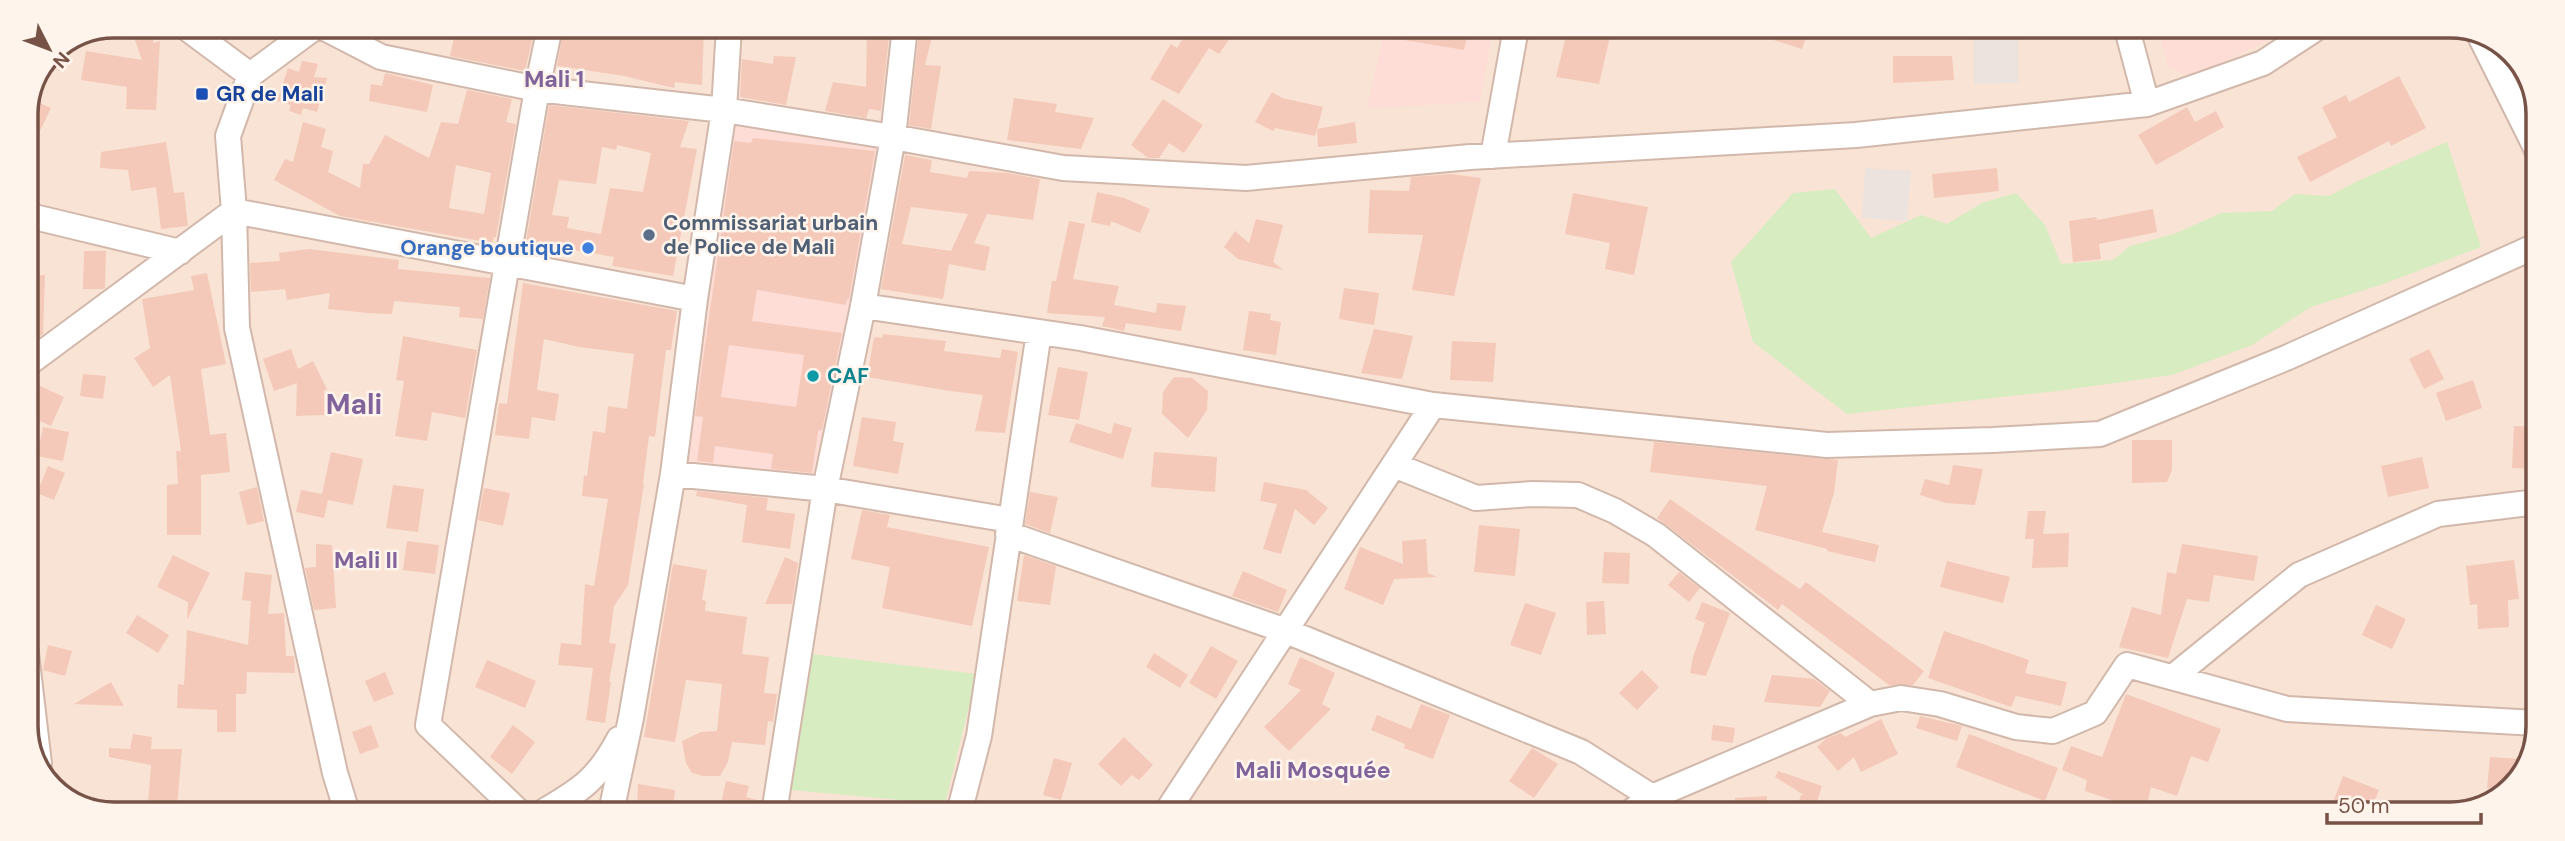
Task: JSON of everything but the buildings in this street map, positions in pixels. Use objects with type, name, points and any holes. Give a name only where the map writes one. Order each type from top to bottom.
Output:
[{"type":"street","points":[[200,38],[250,75]]},
{"type":"street","points":[[300,38],[250,75],[228,136],[234,211],[237,328],[335,773],[344,802]]},
{"type":"street","points":[[344,38],[381,57],[537,89],[724,110],[893,136],[1063,168],[1246,178],[1493,156],[1856,135],[2147,104],[2263,63],[2301,38]]},
{"type":"street","points":[[509,802],[428,725],[548,38]]},
{"type":"street","points":[[613,802],[631,718],[673,474],[695,299],[724,110],[728,38]]},
{"type":"street","points":[[776,802],[825,488],[863,306],[893,136],[904,38]]},
{"type":"street","points":[[1493,156],[1514,38]]},
{"type":"street","points":[[2129,38],[2147,104]]},
{"type":"street","points":[[2485,47],[2526,128]]},
{"type":"street","points":[[38,356],[234,211],[695,299]]},
{"type":"street","points":[[38,218],[180,252]]},
{"type":"street","points":[[863,306],[1039,332],[1433,405],[1827,445],[2099,434],[2286,358],[2526,249]]},
{"type":"street","points":[[962,802],[979,736],[1039,332]]},
{"type":"street","points":[[1173,802],[1433,405]]},
{"type":"street","points":[[1394,465],[1476,498],[1532,494],[1578,495],[1615,511],[1656,535],[1870,704]]},
{"type":"street","points":[[673,474],[825,488],[1009,527],[1286,631],[1581,752],[1655,802]]},
{"type":"street","points":[[2173,677],[2299,575],[2438,514],[2526,503]]},
{"type":"street","points":[[1669,802],[1870,704],[1900,698],[1940,704],[2016,727],[2053,731],[2095,713],[2127,664],[2287,709],[2526,722]]},
{"type":"street","points":[[560,802],[576,793],[605,766],[631,718]]},
{"type":"shaded area","points":[[115,38],[2450,38],[2470,41],[2493,51],[2511,68],[2521,86],[2526,110],[2524,746],[2514,769],[2497,787],[2484,795],[2460,802],[95,800],[65,784],[51,769],[44,755],[39,731],[38,115],[45,84],[84,84],[86,44]]},
{"type":"shaded area","points":[[1383,38],[1491,38],[1480,102],[1367,108]]},
{"type":"shaded area","points":[[1973,38],[2018,38],[2019,83],[1974,84]]},
{"type":"shaded area","points":[[2160,38],[2272,38],[2191,77],[2169,68]]},
{"type":"shaded area","points":[[730,126],[883,144],[821,482],[686,465]]},
{"type":"shaded area","points":[[1865,168],[1911,171],[1907,221],[1862,218]]},
{"type":"green space","points":[[2447,142],[2481,247],[2383,284],[2311,307],[2252,345],[2172,375],[2057,391],[1847,414],[1753,342],[1731,262],[1793,193],[1835,189],[1871,238],[1921,215],[1947,224],[1982,203],[2016,193],[2045,225],[2061,264],[2113,260],[2130,246],[2174,234],[2221,213],[2272,211],[2295,194],[2329,196]]},
{"type":"green space","points":[[811,654],[977,674],[945,802],[791,790]]},
{"type":"place","name":"GR de Mali","points":[[202,94]]},
{"type":"place","name":"Commissariat urbain de Police de Mali","points":[[649,235]]},
{"type":"place","name":"Orange boutique","points":[[588,248]]},
{"type":"place","name":"CAF","points":[[813,376]]},
{"type":"district","name":"Mali 1","points":[[554,79]]},
{"type":"district","name":"Mali","points":[[354,404]]},
{"type":"district","name":"Mali II","points":[[366,560]]},
{"type":"district","name":"Mali Mosquée","points":[[1313,770]]}]
